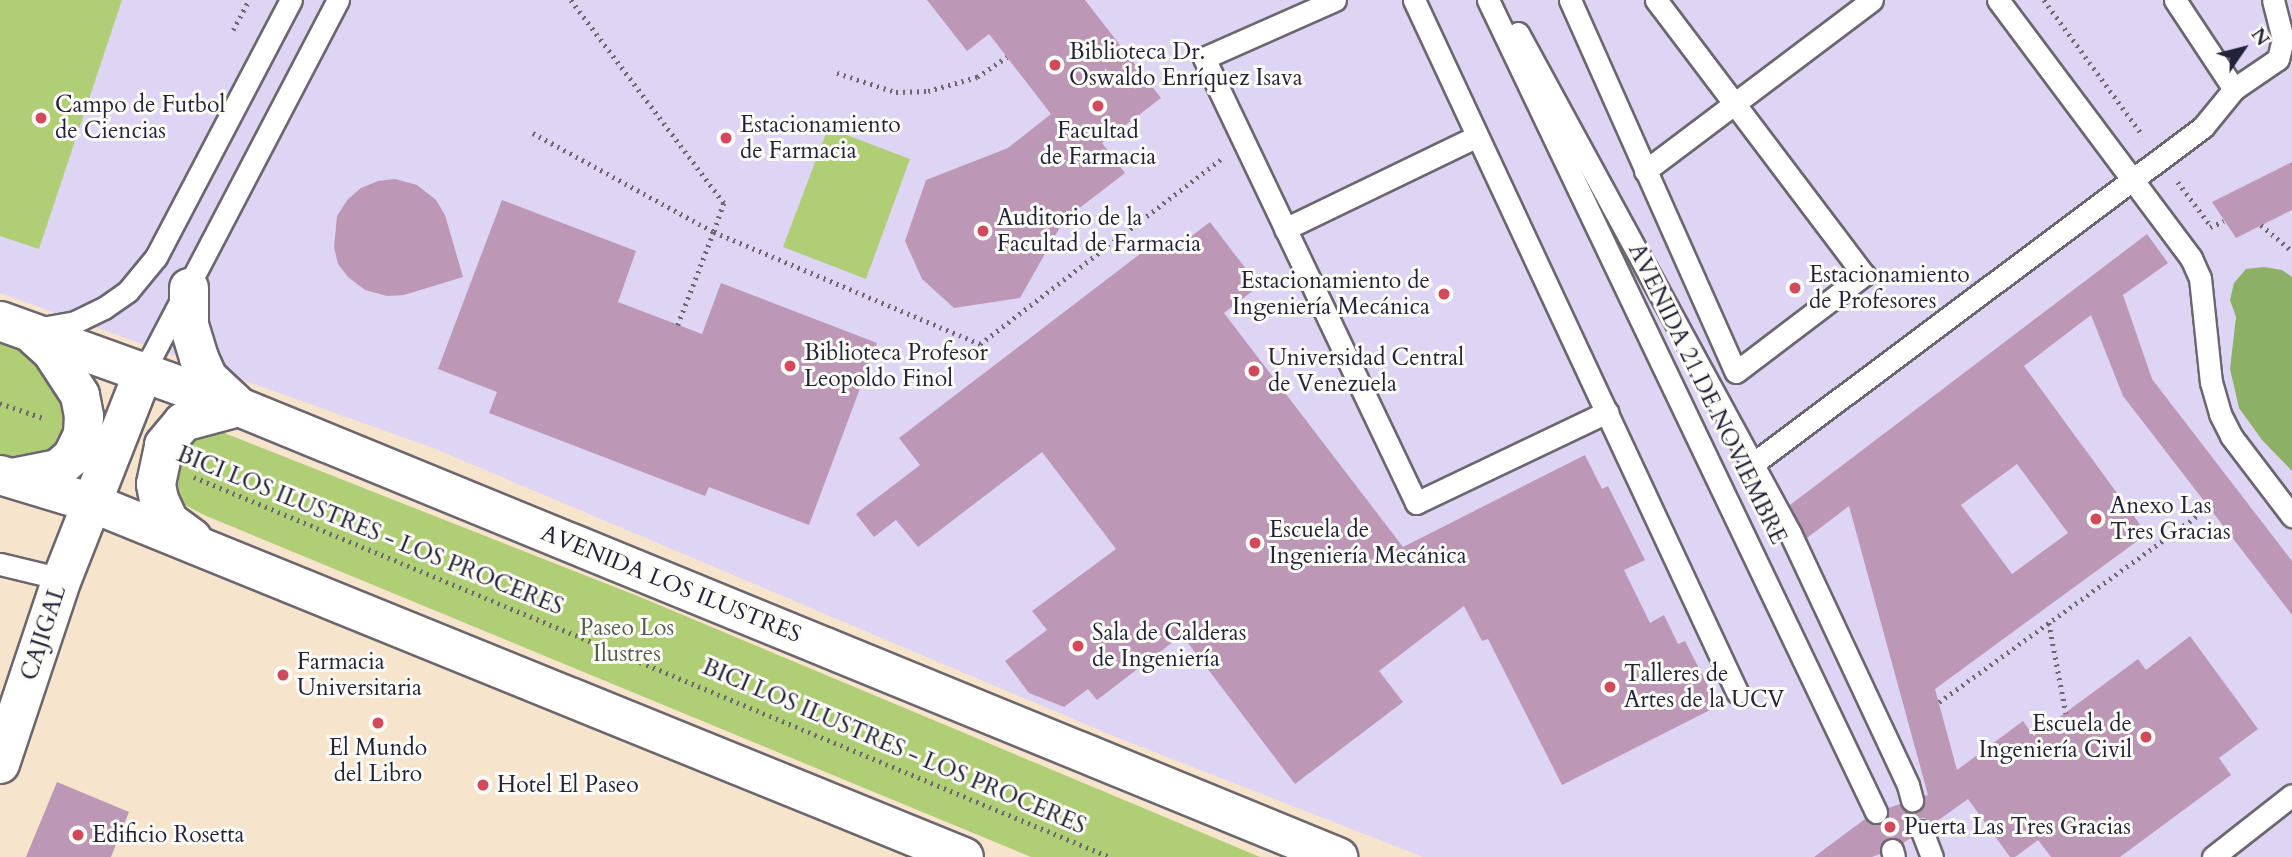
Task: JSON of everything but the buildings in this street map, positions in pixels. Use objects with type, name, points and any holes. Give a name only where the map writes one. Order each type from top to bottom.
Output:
[{"type":"main road","points":[[189,288],[189,325],[199,358],[208,378],[239,407]]},
{"type":"main road","name":"AVENIDA LOS ILUSTRES","points":[[14,326],[239,407],[1338,857]]},
{"type":"main road","points":[[5,477],[58,469],[72,457],[83,434],[84,416],[74,384],[52,352],[14,326]]},
{"type":"main road","name":"CAJIGAL","points":[[0,764],[62,579],[144,371]]},
{"type":"main road","points":[[213,551],[181,531],[163,512],[156,484],[160,458],[164,445],[183,422],[239,407]]},
{"type":"main road","points":[[5,477],[92,503],[213,551],[942,853]]},
{"type":"lane","points":[[14,326],[75,322],[104,308],[128,290],[156,257],[291,0]]},
{"type":"lane","points":[[144,371],[338,0]]},
{"type":"lane","points":[[1335,0],[1204,58],[1416,503],[1606,412]]},
{"type":"lane","points":[[1414,0],[1737,692]]},
{"type":"lane","name":"AVENIDA 21 DE NOVIEMBRE","points":[[1488,0],[1876,812]]},
{"type":"lane","name":"AVENIDA 21 DE NOVIEMBRE","points":[[1501,0],[1790,533],[1902,772],[1912,800]]},
{"type":"lane","points":[[1570,0],[1736,372],[1864,275],[1656,0]]},
{"type":"lane","points":[[1645,171],[1872,0]]},
{"type":"lane","points":[[1998,0],[2169,227],[2200,278],[2211,382],[2220,414],[2231,436],[2292,516]]},
{"type":"lane","points":[[2175,0],[2234,89]]},
{"type":"lane","points":[[1754,463],[2203,127],[2234,89],[2278,59],[2283,39],[2273,0]]},
{"type":"lane","points":[[1285,229],[1478,136]]},
{"type":"lane","points":[[0,564],[62,579]]},
{"type":"lane","points":[[2213,857],[2292,796]]},
{"type":"lane","points":[[1922,831],[1932,857]]},
{"type":"path","points":[[233,30],[249,0]]},
{"type":"path","points":[[571,0],[724,203],[678,325]]},
{"type":"path","points":[[2043,0],[2211,226]]},
{"type":"path","points":[[837,73],[896,92],[928,92],[977,77],[1007,57]]},
{"type":"path","points":[[533,133],[714,232],[980,344],[1244,141]]},
{"type":"path","points":[[2261,225],[2292,251]]},
{"type":"path","name":"BICI LOS ILUSTRES - LOS PROCERES","points":[[185,473],[1110,857]]},
{"type":"path","points":[[1939,702],[2209,507]]},
{"type":"path","points":[[2049,623],[2066,713]]},
{"type":"shaded area","name":"Universidad Central de Venezuela","points":[[0,0],[2292,0],[2292,857],[1423,857],[1111,735],[433,448],[0,293]]},
{"type":"green space","name":"Campo de Futbol de Ciencias","points":[[0,0],[122,0],[39,249],[0,236]]},
{"type":"green space","points":[[828,128],[910,159],[866,279],[783,247]]},
{"type":"green space","points":[[2264,267],[2282,270],[2292,277],[2292,471],[2262,440],[2239,408],[2230,369],[2236,317],[2230,300],[2234,283],[2246,269]]},
{"type":"green space","points":[[0,321],[68,372],[72,457],[0,473]]},
{"type":"green space","name":"Paseo Los Ilustres","points":[[186,418],[640,597],[1260,857],[1031,857],[204,515],[161,492]]},
{"type":"place","name":"Biblioteca Dr. Oswaldo Enríquez Isava","points":[[1055,65]]},
{"type":"place","name":"Facultad de Farmacia","points":[[1098,106]]},
{"type":"place","name":"Campo de Futbol de Ciencias","points":[[41,118]]},
{"type":"place","name":"Estacionamiento de Farmacia","points":[[726,138]]},
{"type":"place","name":"Auditorio de la Facultad de Farmacia","points":[[983,231]]},
{"type":"place","name":"Estacionamiento de Profesores","points":[[1795,288]]},
{"type":"place","name":"Estacionamiento de Ingeniería Mecánica","points":[[1444,294]]},
{"type":"place","name":"Biblioteca Profesor Leopoldo Finol","points":[[790,366]]},
{"type":"place","name":"Universidad Central de Venezuela","points":[[1254,371]]},
{"type":"place","name":"Anexo Las Tres Gracias","points":[[2096,519]]},
{"type":"place","name":"Escuela de Ingeniería Mecánica","points":[[1255,543]]},
{"type":"place","name":"Sala de Calderas de Ingeniería","points":[[1078,646]]},
{"type":"place","name":"Farmacia Universitaria","points":[[283,675]]},
{"type":"place","name":"Talleres de Artes de la UCV","points":[[1610,687]]},
{"type":"place","name":"El Mundo del Libro","points":[[378,723]]},
{"type":"place","name":"Escuela de Ingeniería Civil","points":[[2146,737]]},
{"type":"place","name":"Hotel El Paseo","points":[[483,785]]},
{"type":"place","name":"Puerta Las Tres Gracias","points":[[1890,827]]},
{"type":"place","name":"Edificio Rosetta","points":[[78,835]]}]
